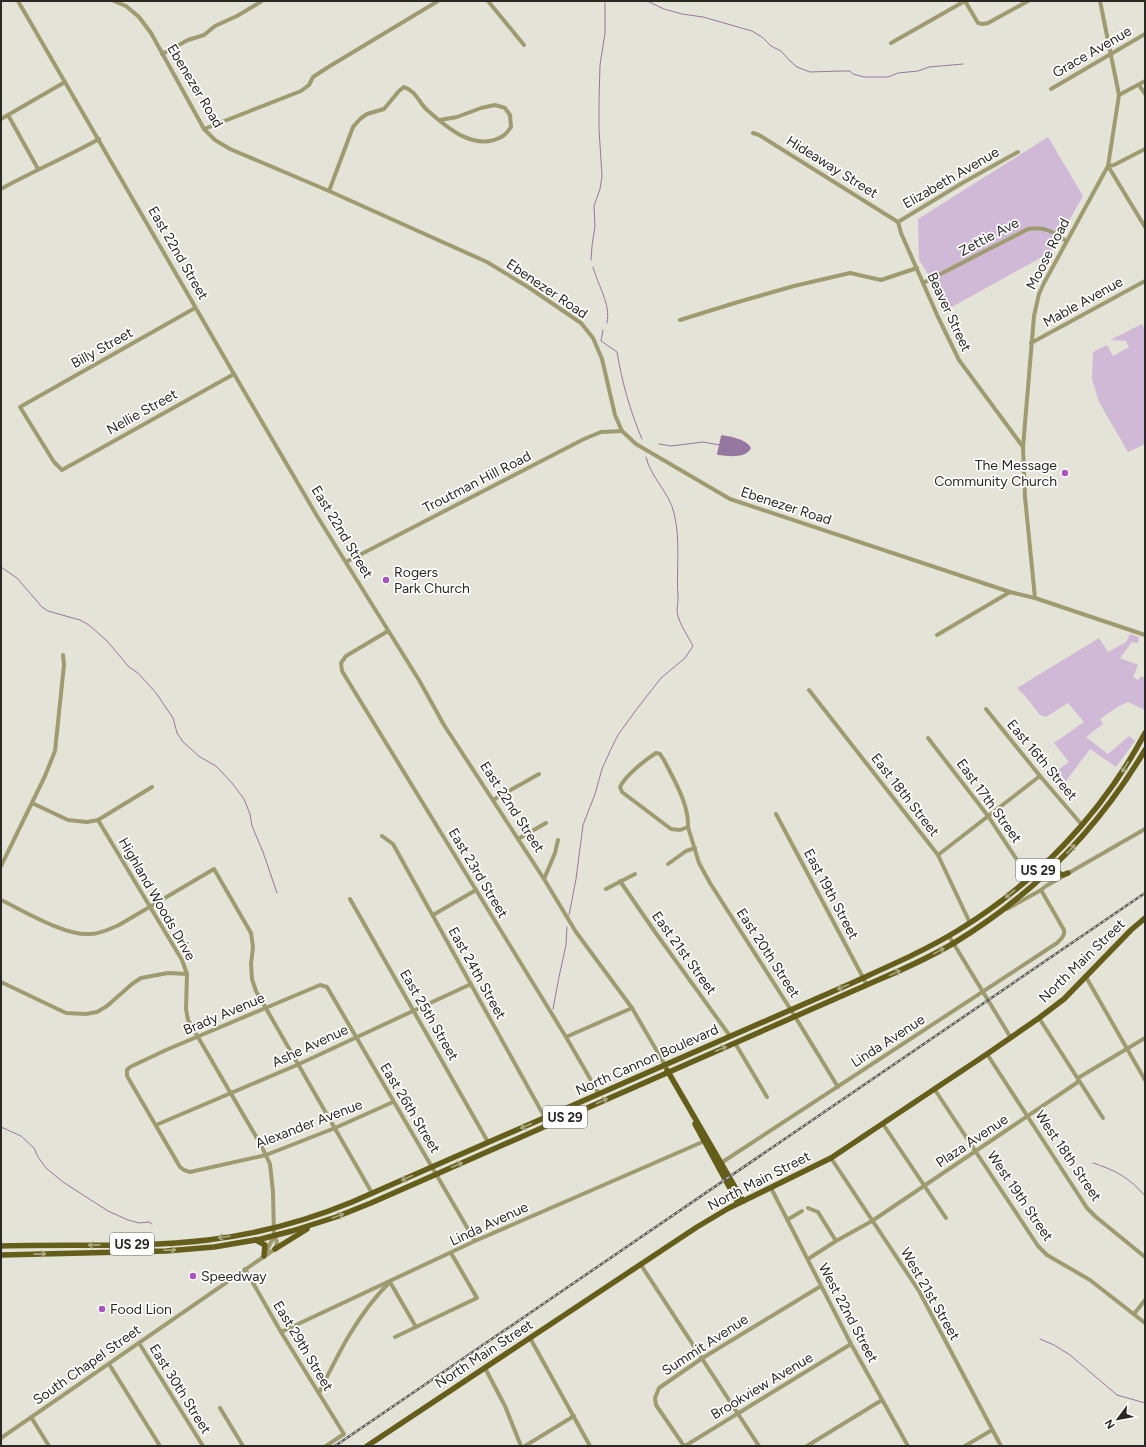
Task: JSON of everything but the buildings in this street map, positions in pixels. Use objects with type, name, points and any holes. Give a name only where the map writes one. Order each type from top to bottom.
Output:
[{"type":"main road","name":"North Cannon Boulevard","points":[[1,1246],[174,1243],[235,1236],[274,1228],[329,1211],[864,978],[949,936],[994,906],[1029,878],[1082,825],[1122,773],[1145,733]]},
{"type":"main road","name":"North Cannon Boulevard","points":[[1,1254],[186,1250],[256,1240],[319,1223],[350,1211],[867,985],[954,943],[995,915],[1033,885],[1084,835],[1126,781],[1145,750]]},
{"type":"main road","points":[[1055,865],[1056,872],[1063,875],[1068,873]]},
{"type":"main road","name":"North Main Street","points":[[367,1446],[697,1228],[740,1202],[831,1158],[935,1090],[1011,1038],[1064,999],[1145,918]]},
{"type":"main road","name":"East 22nd Street","points":[[665,1065],[705,1141],[740,1202]]},
{"type":"main road","name":"East 22nd Street","points":[[705,1141],[721,1164],[740,1202]]},
{"type":"main road","points":[[275,1249],[319,1223]]},
{"type":"main road","points":[[256,1240],[265,1245],[264,1256]]},
{"type":"street","name":"East 22nd Street","points":[[18,1],[99,139],[195,308],[346,562],[419,680],[444,725],[544,879],[576,932],[632,1008],[665,1065]]},
{"type":"street","name":"Ebenezer Road","points":[[114,1],[126,3],[151,33],[204,129],[215,140],[230,149],[329,191],[487,262],[528,287],[581,323],[593,338],[602,359],[615,415],[622,431],[636,444],[730,499],[1145,635]]},
{"type":"street","points":[[162,54],[188,40],[204,35],[215,26],[237,16],[262,1]]},
{"type":"street","points":[[204,129],[300,91],[308,85],[313,77],[438,1]]},
{"type":"street","points":[[488,1],[524,45]]},
{"type":"street","points":[[891,43],[965,1],[978,23],[983,24],[988,23],[1028,1]]},
{"type":"street","name":"Moose Road","points":[[1035,598],[1025,497],[1023,447],[1031,343],[1034,316],[1039,294],[1066,241],[1108,166],[1119,95],[1100,1]]},
{"type":"street","name":"Grace Avenue","points":[[1051,89],[1145,34]]},
{"type":"street","points":[[1119,95],[1145,81]]},
{"type":"street","points":[[1,118],[65,82]]},
{"type":"street","points":[[1139,85],[1145,94]]},
{"type":"street","points":[[329,191],[353,127],[367,114],[384,109],[404,88],[410,89],[425,108],[440,120],[458,134],[474,141],[490,141],[503,136],[511,127],[510,115],[505,108],[495,105],[481,108],[457,117],[440,120]]},
{"type":"street","points":[[8,115],[38,169]]},
{"type":"street","name":"Hideaway Street","points":[[752,133],[760,135],[898,222]]},
{"type":"street","points":[[1,189],[99,139]]},
{"type":"street","points":[[1145,149],[1114,165],[1108,166],[1145,227]]},
{"type":"street","name":"Elizabeth Avenue","points":[[917,268],[901,233],[898,222],[905,216],[1018,152]]},
{"type":"street","name":"Zettie Ave","points":[[923,283],[1028,229],[1037,227],[1044,228],[1066,241]]},
{"type":"street","name":"Beaver Street","points":[[680,320],[787,288],[850,273],[881,280],[917,268],[959,360],[1023,447]]},
{"type":"street","name":"Mable Avenue","points":[[1031,343],[1145,281]]},
{"type":"street","name":"Billy Street","points":[[62,470],[54,462],[20,407],[195,308]]},
{"type":"street","name":"Nellie Street","points":[[62,470],[234,374]]},
{"type":"street","name":"Troutman Hill Road","points":[[346,562],[584,439],[601,432],[622,431]]},
{"type":"street","points":[[937,635],[1010,592]]},
{"type":"street","name":"East 23rd Street","points":[[388,631],[346,656],[341,663],[342,671],[566,1037],[599,1094]]},
{"type":"street","points":[[1,866],[45,776],[55,751],[64,665],[63,655]]},
{"type":"street","name":"East 18th Street","points":[[809,690],[938,855],[970,923]]},
{"type":"street","name":"East 16th Street","points":[[986,709],[1082,825]]},
{"type":"street","name":"East 17th Street","points":[[928,738],[988,816],[1029,878]]},
{"type":"street","name":"East 20th Street","points":[[688,827],[680,830],[671,829],[622,792],[620,787],[623,781],[650,756],[656,753],[660,754],[664,760],[682,798],[689,820],[688,827],[699,862],[710,883],[795,1016],[838,1087]]},
{"type":"street","points":[[492,800],[539,774]]},
{"type":"street","points":[[938,855],[1040,776]]},
{"type":"street","points":[[32,803],[68,820],[87,822],[98,820],[152,787]]},
{"type":"street","name":"East 19th Street","points":[[776,814],[867,985]]},
{"type":"street","name":"Highland Woods Drive","points":[[98,820],[182,960],[187,974],[186,1009],[188,1020],[266,1155]]},
{"type":"street","points":[[518,839],[546,823]]},
{"type":"street","points":[[995,915],[1145,829]]},
{"type":"street","name":"East 24th Street","points":[[382,836],[393,844],[549,1124]]},
{"type":"street","points":[[544,879],[555,853],[558,840]]},
{"type":"street","points":[[668,864],[686,851],[695,848]]},
{"type":"street","points":[[1,900],[54,926],[75,934],[90,934],[103,932],[120,925],[151,908],[214,869],[251,933],[253,947],[251,964],[252,979],[256,991],[297,1065],[372,1193]]},
{"type":"street","points":[[606,889],[635,874]]},
{"type":"street","name":"East 21st Street","points":[[620,881],[730,1036]]},
{"type":"street","points":[[433,915],[476,890]]},
{"type":"street","name":"Linda Avenue","points":[[721,1164],[1063,938],[1063,927],[1041,890]]},
{"type":"street","name":"East 25th Street","points":[[350,900],[488,1142]]},
{"type":"street","points":[[949,936],[1011,1038]]},
{"type":"street","points":[[1,982],[66,1013],[86,1014],[97,1012],[141,978],[168,973],[187,974]]},
{"type":"street","points":[[1086,977],[1145,1080]]},
{"type":"street","name":"Ashe Avenue","points":[[156,1125],[297,1065],[471,984]]},
{"type":"street","name":"Brady Avenue","points":[[156,1125],[127,1076],[127,1070],[130,1067],[320,985],[327,986]]},
{"type":"street","name":"East 26th Street","points":[[327,986],[432,1167],[437,1173],[475,1241]]},
{"type":"street","points":[[566,1037],[632,1008]]},
{"type":"street","points":[[1039,1018],[1103,1118]]},
{"type":"street","name":"Plaza Avenue","points":[[808,1259],[872,1221],[1078,1082],[1078,1078],[1145,1038]]},
{"type":"street","points":[[735,1043],[767,1097]]},
{"type":"street","name":"West 18th Street","points":[[987,1054],[1087,1208],[1145,1257]]},
{"type":"street","name":"West 19th Street","points":[[935,1090],[977,1151],[1038,1246],[1047,1255],[1090,1280],[1145,1323]]},
{"type":"street","name":"Alexander Avenue","points":[[156,1125],[180,1167],[190,1172],[266,1155],[335,1128],[394,1102]]},
{"type":"street","points":[[883,1124],[946,1218]]},
{"type":"street","name":"Linda Avenue","points":[[281,1332],[475,1241],[705,1141]]},
{"type":"street","name":"South Chapel Street","points":[[1,1438],[275,1249],[277,1242],[274,1236],[272,1176],[266,1155]]},
{"type":"street","name":"West 21st Street","points":[[831,1158],[918,1291],[1002,1446]]},
{"type":"street","name":"West 22nd Street","points":[[771,1188],[851,1344],[908,1446]]},
{"type":"street","points":[[808,1208],[818,1212],[836,1241]]},
{"type":"street","points":[[787,1220],[802,1211]]},
{"type":"street","name":"South Chapel Street","points":[[264,1256],[274,1236]]},
{"type":"street","points":[[395,1337],[477,1298],[451,1253]]},
{"type":"street","points":[[640,1265],[760,1446]]},
{"type":"street","name":"East 29th Street","points":[[245,1269],[281,1332],[344,1434],[326,1446]]},
{"type":"street","points":[[319,1393],[332,1366],[360,1318],[372,1301],[390,1282],[416,1327]]},
{"type":"street","name":"Summit Avenue","points":[[684,1446],[656,1405],[655,1398],[659,1388],[701,1359],[821,1286]]},
{"type":"street","points":[[1134,1314],[1145,1300]]},
{"type":"street","points":[[530,1338],[590,1446]]},
{"type":"street","name":"East 30th Street","points":[[139,1343],[204,1446]]},
{"type":"street","name":"Brookview Avenue","points":[[684,1446],[851,1344]]},
{"type":"street","points":[[109,1364],[160,1446]]},
{"type":"street","points":[[485,1368],[505,1406],[521,1446]]},
{"type":"street","points":[[808,1446],[882,1400]]},
{"type":"street","name":"East 30th Street","points":[[220,1408],[243,1446]]},
{"type":"street","points":[[525,1446],[574,1416]]},
{"type":"street","points":[[31,1417],[49,1446]]},
{"type":"street","points":[[965,1446],[992,1430]]},
{"type":"shaded area","points":[[1048,137],[1083,196],[1051,252],[950,308],[919,260],[918,219]]},
{"type":"shaded area","points":[[1142,324],[1145,330],[1145,444],[1128,452],[1099,402],[1092,379],[1093,352],[1107,345],[1113,356],[1129,347],[1126,341],[1110,340]]},
{"type":"shaded area","points":[[722,435],[746,442],[751,448],[749,452],[732,456],[718,455]]},
{"type":"shaded area","points":[[1130,634],[1139,637],[1138,643],[1132,642],[1120,658],[1138,665],[1133,677],[1138,680],[1141,676],[1145,678],[1145,710],[1128,702],[1119,706],[1100,719],[1103,724],[1086,737],[1108,754],[1129,736],[1135,741],[1116,767],[1090,749],[1066,781],[1057,771],[1069,762],[1054,743],[1084,722],[1068,703],[1046,717],[1040,715],[1017,688],[1099,638],[1108,652],[1126,642]]},
{"type":"waterway","points":[[591,260],[595,226],[594,206],[600,189],[602,176],[599,100],[600,65],[605,33],[605,1]]},
{"type":"waterway","points":[[647,1],[664,9],[682,14],[703,17],[752,31],[762,37],[771,46],[781,51],[797,67],[810,72],[850,71],[853,74],[864,77],[888,77],[898,73],[918,71],[929,67],[963,64]]},
{"type":"waterway","points":[[593,267],[606,302],[608,316],[607,323]]},
{"type":"waterway","points":[[603,330],[601,341],[617,352],[627,396],[642,439]]},
{"type":"waterway","points":[[659,444],[671,446],[703,442],[720,445]]},
{"type":"waterway","points":[[569,915],[576,879],[583,825],[595,794],[602,769],[611,749],[618,735],[661,678],[685,658],[693,646],[677,614],[678,545],[674,513],[672,505],[648,465],[646,457]]},
{"type":"waterway","points":[[1,567],[17,578],[42,607],[48,611],[80,620],[89,625],[107,641],[129,667],[138,673],[156,693],[173,718],[177,733],[183,742],[200,757],[216,766],[232,783],[244,799],[250,814],[252,826],[263,852],[277,893]]},
{"type":"waterway","points":[[1,613],[1,618]]},
{"type":"waterway","points":[[553,1009],[566,945],[567,927]]},
{"type":"waterway","points":[[1,1127],[21,1136],[34,1148],[38,1157],[46,1168],[63,1182],[108,1211],[128,1220],[139,1223],[149,1222],[152,1224]]},
{"type":"waterway","points":[[1093,1163],[1122,1175],[1134,1184],[1145,1196]]},
{"type":"waterway","points":[[1040,1339],[1054,1345],[1070,1355],[1117,1395],[1145,1403]]},
{"type":"railway","points":[[335,1446],[1145,893]]},
{"type":"place","name":"The Message Community Church","points":[[1065,473]]},
{"type":"place","name":"Rogers Park Church","points":[[386,580]]},
{"type":"place","name":"Speedway","points":[[193,1276]]},
{"type":"place","name":"Food Lion","points":[[102,1309]]}]
